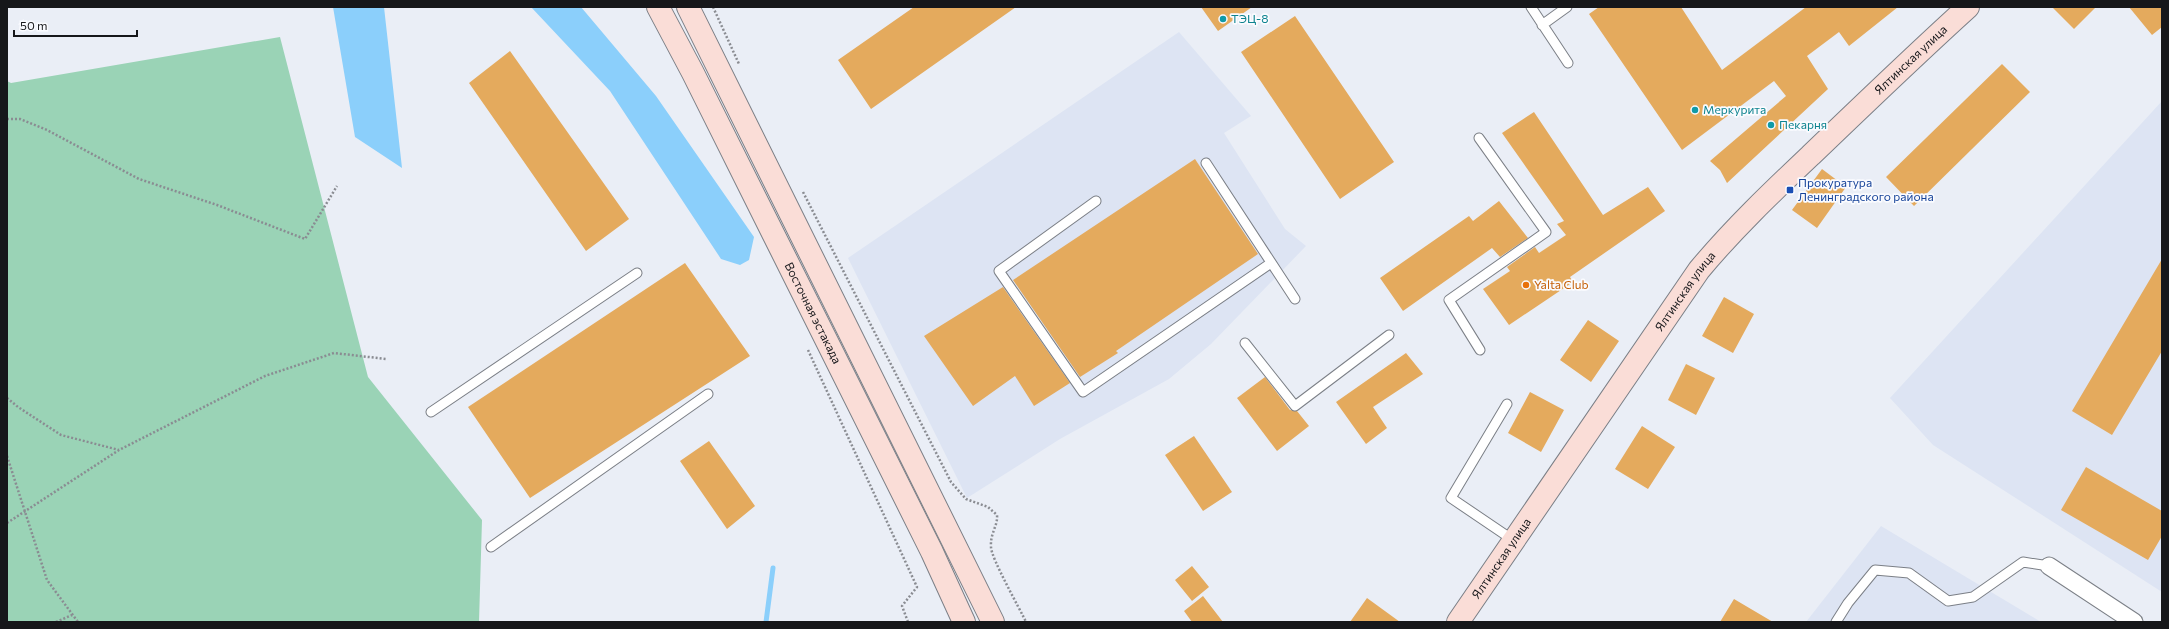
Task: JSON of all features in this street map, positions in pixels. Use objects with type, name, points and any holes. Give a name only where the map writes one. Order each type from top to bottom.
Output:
[{"type":"main road","name":"Восточная эстакада","points":[[658,7],[693,73],[932,552],[964,622]]},
{"type":"main road","name":"Восточная эстакада","points":[[688,7],[993,622]]},
{"type":"main road","name":"Ялтинская улица","points":[[1458,622],[1699,270],[1725,238],[1898,71],[1968,7]]},
{"type":"street","points":[[2049,566],[2134,622]]},
{"type":"lane","points":[[1530,7],[1568,63]]},
{"type":"lane","points":[[1542,24],[1567,7]]},
{"type":"lane","points":[[1479,138],[1546,232],[1449,300],[1480,350]]},
{"type":"lane","points":[[1206,163],[1295,299]]},
{"type":"lane","points":[[1096,201],[999,271],[1083,392],[1272,263]]},
{"type":"lane","points":[[431,412],[637,273]]},
{"type":"lane","points":[[1245,343],[1295,406],[1390,336]]},
{"type":"lane","points":[[491,547],[708,394]]},
{"type":"lane","points":[[1507,404],[1451,498],[1513,540]]},
{"type":"lane","points":[[1836,622],[1848,603],[1875,570],[1909,573],[1948,600],[1973,597],[2022,562],[2049,566]]},
{"type":"path","points":[[712,7],[743,71]]},
{"type":"path","points":[[7,119],[20,119],[47,130],[139,179],[217,205],[304,239],[337,186]]},
{"type":"path","points":[[802,191],[951,482],[966,499],[988,507],[997,515],[998,520],[991,534],[991,549],[1026,622]]},
{"type":"path","points":[[804,343],[917,587],[902,606],[908,622]]},
{"type":"path","points":[[7,523],[24,510],[119,450],[265,376],[334,353],[386,359]]},
{"type":"path","points":[[7,398],[18,407],[61,435],[119,450]]},
{"type":"path","points":[[7,456],[47,580],[78,622]]},
{"type":"path","points":[[56,622],[72,615]]},
{"type":"shaded area","points":[[1179,32],[1251,116],[1224,133],[1285,229],[1306,246],[1211,344],[1169,379],[1060,439],[967,498],[848,258]]},
{"type":"shaded area","points":[[2162,101],[2162,592],[1933,445],[1890,398]]},
{"type":"shaded area","points":[[1881,526],[2041,622],[1806,622]]},
{"type":"green space","points":[[280,37],[368,377],[482,520],[479,622],[7,622],[7,81],[11,83]]},
{"type":"water","points":[[333,7],[384,7],[402,168],[355,137]]},
{"type":"water","points":[[531,7],[581,7],[656,96],[754,237],[749,260],[740,265],[721,259],[610,91]]},
{"type":"building","points":[[914,7],[1016,7],[871,109],[838,60]]},
{"type":"building","name":"ТЭЦ-8","points":[[1201,7],[1252,7],[1218,31]]},
{"type":"building","name":"Меркурита","points":[[1599,7],[1681,7],[1722,70],[1806,7],[1898,7],[1849,46],[1839,32],[1807,56],[1828,89],[1727,183],[1720,170],[1710,161],[1786,96],[1774,81],[1682,150],[1589,14]]},
{"type":"building","points":[[2052,7],[2096,7],[2074,29]]},
{"type":"building","points":[[2129,7],[2162,7],[2162,27],[2152,35]]},
{"type":"building","points":[[1295,16],[1394,162],[1340,199],[1241,52]]},
{"type":"building","points":[[510,51],[629,219],[586,251],[469,83]]},
{"type":"building","points":[[2002,64],[2030,92],[1914,206],[1886,177]]},
{"type":"building","points":[[1534,112],[1603,215],[1648,187],[1665,211],[1570,277],[1573,282],[1509,325],[1483,289],[1510,271],[1507,267],[1535,247],[1539,253],[1566,235],[1557,224],[1564,221],[1502,133]]},
{"type":"building","points":[[1195,159],[1258,254],[1116,351],[1118,353],[1080,377],[1013,280]]},
{"type":"building","points":[[1822,169],[1846,187],[1817,228],[1792,210]]},
{"type":"building","points":[[1499,201],[1528,238],[1500,257],[1492,248],[1403,311],[1380,278],[1469,216],[1473,221]]},
{"type":"building","points":[[2162,259],[2162,351],[2112,435],[2072,411]]},
{"type":"building","points":[[685,263],[750,356],[530,498],[468,407]]},
{"type":"building","points":[[1003,287],[1070,383],[1034,406],[1015,376],[973,406],[924,336]]},
{"type":"building","points":[[1724,297],[1754,314],[1733,353],[1702,336]]},
{"type":"building","points":[[1588,320],[1619,341],[1591,382],[1560,360]]},
{"type":"building","points":[[1406,353],[1423,374],[1373,407],[1387,428],[1366,444],[1336,402]]},
{"type":"building","points":[[1686,364],[1715,378],[1696,415],[1668,400]]},
{"type":"building","points":[[1265,377],[1290,410],[1297,411],[1309,426],[1277,451],[1237,398]]},
{"type":"building","points":[[1530,392],[1564,410],[1541,452],[1508,433]]},
{"type":"building","points":[[1642,426],[1675,447],[1648,489],[1615,469]]},
{"type":"building","points":[[1194,436],[1232,492],[1203,511],[1165,455]]},
{"type":"building","points":[[709,441],[755,506],[727,529],[680,461]]},
{"type":"building","points":[[2086,467],[2162,511],[2162,536],[2148,560],[2061,510]]},
{"type":"building","points":[[1192,566],[1209,587],[1192,601],[1175,580]]},
{"type":"building","points":[[1203,596],[1223,622],[1192,622],[1184,611]]},
{"type":"building","points":[[1367,598],[1400,622],[1350,622]]},
{"type":"building","points":[[1734,599],[1773,622],[1720,622]]},
{"type":"waterway","points":[[766,622],[773,568]]},
{"type":"place","name":"ТЭЦ-8","points":[[1223,19]]},
{"type":"place","name":"Меркурита","points":[[1695,110]]},
{"type":"place","name":"Пекарня","points":[[1771,125]]},
{"type":"place","name":"Прокуратура Ленинградского района","points":[[1790,190]]},
{"type":"place","name":"Yalta Club","points":[[1526,285]]}]
